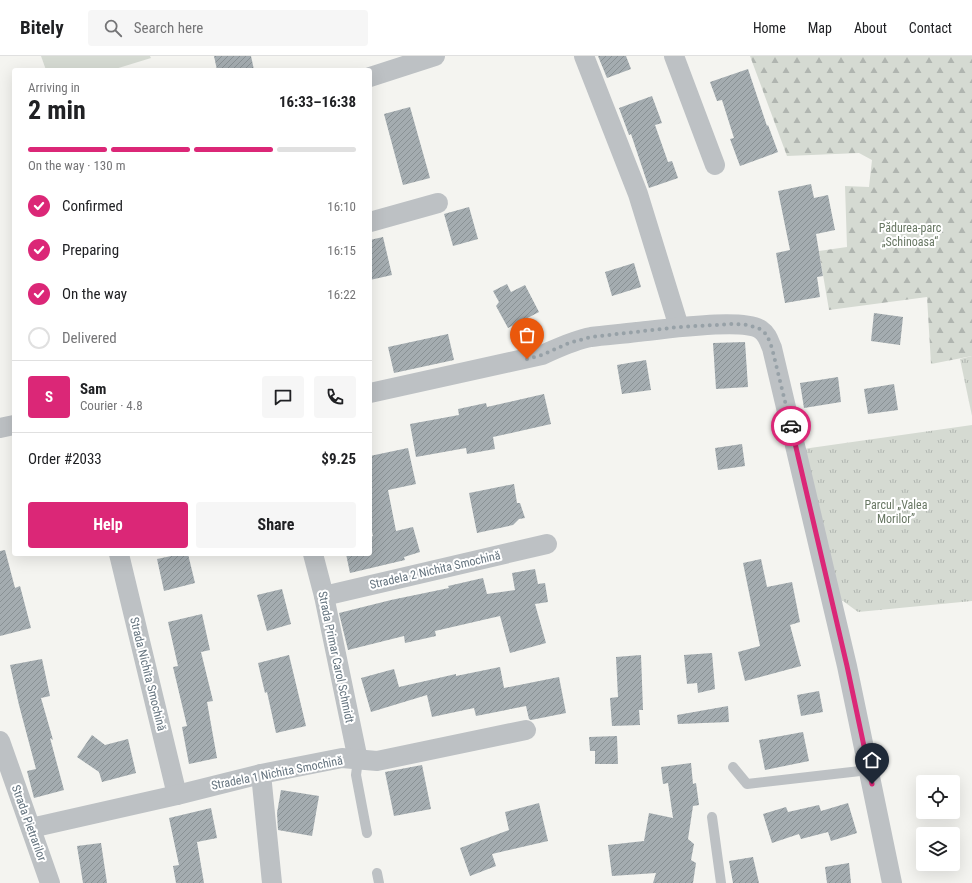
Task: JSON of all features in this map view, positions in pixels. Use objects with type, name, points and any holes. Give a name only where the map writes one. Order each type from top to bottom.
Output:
[{"type":"street","points":[[372,76],[435,56]]},
{"type":"street","points":[[584,56],[638,194],[679,327]]},
{"type":"street","points":[[674,56],[715,165]]},
{"type":"street","points":[[372,221],[438,202]]},
{"type":"street","points":[[372,393],[542,355],[569,343],[591,337],[679,327],[733,324],[748,325],[760,329],[767,335],[772,348],[847,666],[892,883]]},
{"type":"street","points":[[0,428],[12,425]]},
{"type":"street","name":"Stradela 2 Nichita Smochină","points":[[324,596],[547,544]]},
{"type":"street","name":"Strada Nichita Smochină","points":[[119,556],[177,795]]},
{"type":"street","name":"Strada Primar Carol Schmidt","points":[[314,556],[324,596],[358,760]]},
{"type":"street","name":"Stradela 1 Nichita Smochină","points":[[31,828],[177,795],[261,774],[342,758],[377,760],[526,730]]},
{"type":"street","name":"Strada Pietrarilor","points":[[0,741],[50,883]]},
{"type":"street","points":[[261,774],[272,883]]},
{"type":"lane","points":[[358,760],[356,775],[367,832]]},
{"type":"lane","points":[[733,767],[747,784],[869,770]]},
{"type":"lane","points":[[712,817],[721,883]]},
{"type":"lane","points":[[377,873],[379,883]]},
{"type":"green space","points":[[41,56],[150,56],[151,58],[118,68],[45,68]]},
{"type":"green space","name":"Pădurea-parc „Schinoasa“","points":[[750,56],[972,56],[972,356],[931,364],[927,297],[829,310],[819,251],[847,247],[845,186],[869,187],[872,160],[859,153],[787,156]]},
{"type":"green space","points":[[972,356],[972,416],[960,359]]},
{"type":"green space","name":"Parcul „Valea Morilor”","points":[[972,425],[972,601],[858,612],[839,598],[803,449]]},
{"type":"building","points":[[214,56],[251,56],[254,68],[217,68]]},
{"type":"building","points":[[598,56],[626,56],[631,69],[607,78]]},
{"type":"building","points":[[748,69],[767,126],[768,125],[778,152],[740,166],[730,139],[734,138],[722,100],[717,101],[710,82]]},
{"type":"building","points":[[652,96],[662,123],[655,125],[668,162],[672,161],[678,178],[649,188],[631,134],[629,135],[619,108]]},
{"type":"building","points":[[410,107],[430,178],[403,185],[384,114]]},
{"type":"building","points":[[811,184],[814,198],[828,195],[835,230],[816,234],[823,276],[817,277],[820,297],[785,303],[776,253],[790,250],[778,191]]},
{"type":"building","points":[[469,207],[478,239],[453,246],[444,214]]},
{"type":"building","points":[[383,237],[392,275],[372,280],[372,240]]},
{"type":"building","points":[[634,263],[641,287],[612,296],[605,272]]},
{"type":"building","points":[[507,284],[511,292],[525,285],[539,312],[508,328],[496,306],[499,302],[493,291]]},
{"type":"building","points":[[874,313],[903,317],[900,345],[871,341]]},
{"type":"building","points":[[448,334],[454,360],[394,373],[388,347]]},
{"type":"building","points":[[745,342],[748,387],[716,389],[713,343]]},
{"type":"building","points":[[646,360],[651,390],[622,394],[617,365]]},
{"type":"building","points":[[838,377],[841,402],[804,408],[800,383]]},
{"type":"building","points":[[894,384],[898,410],[868,414],[864,389]]},
{"type":"building","points":[[544,394],[551,424],[493,437],[495,449],[467,454],[466,448],[416,457],[410,424],[459,415],[458,409],[486,403],[487,407]]},
{"type":"building","points":[[742,444],[745,466],[718,470],[715,448]]},
{"type":"building","points":[[408,448],[416,484],[388,490],[396,531],[413,527],[420,552],[404,557],[405,560],[350,573],[346,556],[372,556],[372,456]]},
{"type":"building","points":[[514,484],[517,503],[520,503],[525,518],[519,519],[513,525],[477,533],[469,493]]},
{"type":"building","points":[[5,550],[15,588],[20,586],[31,628],[0,636],[0,551]]},
{"type":"building","points":[[171,556],[188,556],[195,583],[164,591],[157,559]]},
{"type":"building","points":[[761,559],[767,587],[792,582],[800,622],[790,625],[801,666],[745,681],[738,652],[760,646],[743,563]]},
{"type":"building","points":[[535,569],[538,584],[545,583],[548,602],[535,604],[546,643],[510,653],[500,616],[435,631],[436,636],[405,643],[404,636],[348,650],[339,613],[449,588],[448,586],[483,578],[487,594],[515,590],[512,573]]},
{"type":"building","points":[[282,589],[291,624],[267,631],[257,595]]},
{"type":"building","points":[[202,614],[210,650],[201,652],[213,701],[207,702],[217,758],[189,764],[182,727],[187,726],[173,667],[178,666],[168,622]]},
{"type":"building","points":[[712,653],[715,689],[698,693],[697,683],[687,684],[684,655]]},
{"type":"building","points":[[289,655],[306,726],[276,733],[267,692],[265,693],[258,663]]},
{"type":"building","points":[[641,655],[643,710],[639,710],[640,725],[612,726],[610,698],[618,697],[616,657]]},
{"type":"building","points":[[42,659],[50,696],[41,698],[53,740],[50,738],[64,790],[34,798],[27,771],[36,769],[10,665]]},
{"type":"building","points":[[500,667],[504,688],[559,677],[566,713],[531,720],[529,719],[526,706],[476,716],[474,708],[432,717],[427,695],[371,712],[361,678],[394,669],[399,687],[456,674],[456,676]]},
{"type":"building","points":[[819,691],[823,712],[801,716],[797,695]]},
{"type":"building","points":[[728,706],[729,722],[678,724],[677,715]]},
{"type":"building","points":[[803,732],[809,761],[765,770],[759,740]]},
{"type":"building","points":[[92,735],[105,745],[128,739],[136,773],[102,782],[99,772],[77,757]]},
{"type":"building","points":[[617,736],[618,764],[595,764],[595,751],[590,751],[589,737]]},
{"type":"building","points":[[691,763],[693,784],[696,783],[699,805],[693,806],[688,839],[694,844],[691,860],[696,863],[693,883],[653,883],[656,873],[612,876],[608,845],[644,841],[649,813],[673,818],[668,783],[663,784],[661,767]]},
{"type":"building","points":[[422,765],[431,809],[394,816],[385,772]]},
{"type":"building","points":[[281,790],[319,796],[312,836],[278,830],[277,813]]},
{"type":"building","points":[[539,803],[548,841],[492,854],[496,866],[470,876],[460,848],[509,830],[505,812]]},
{"type":"building","points":[[848,803],[857,833],[831,841],[828,832],[801,839],[799,834],[772,843],[763,814],[786,807],[788,812],[819,805],[821,811]]},
{"type":"building","points":[[211,808],[217,838],[197,842],[204,883],[176,883],[173,866],[179,865],[169,818]]},
{"type":"building","points":[[101,843],[107,883],[83,883],[77,846]]},
{"type":"building","points":[[753,857],[759,883],[733,883],[729,861]]},
{"type":"building","points":[[849,863],[851,883],[827,883],[825,867]]},
{"type":"way so far","points":[[527,359],[542,355],[569,343],[591,337],[679,327],[733,324],[748,325],[760,329],[767,335],[772,348],[791,426]]},
{"type":"route","points":[[791,426],[847,666],[872,784]]}]
